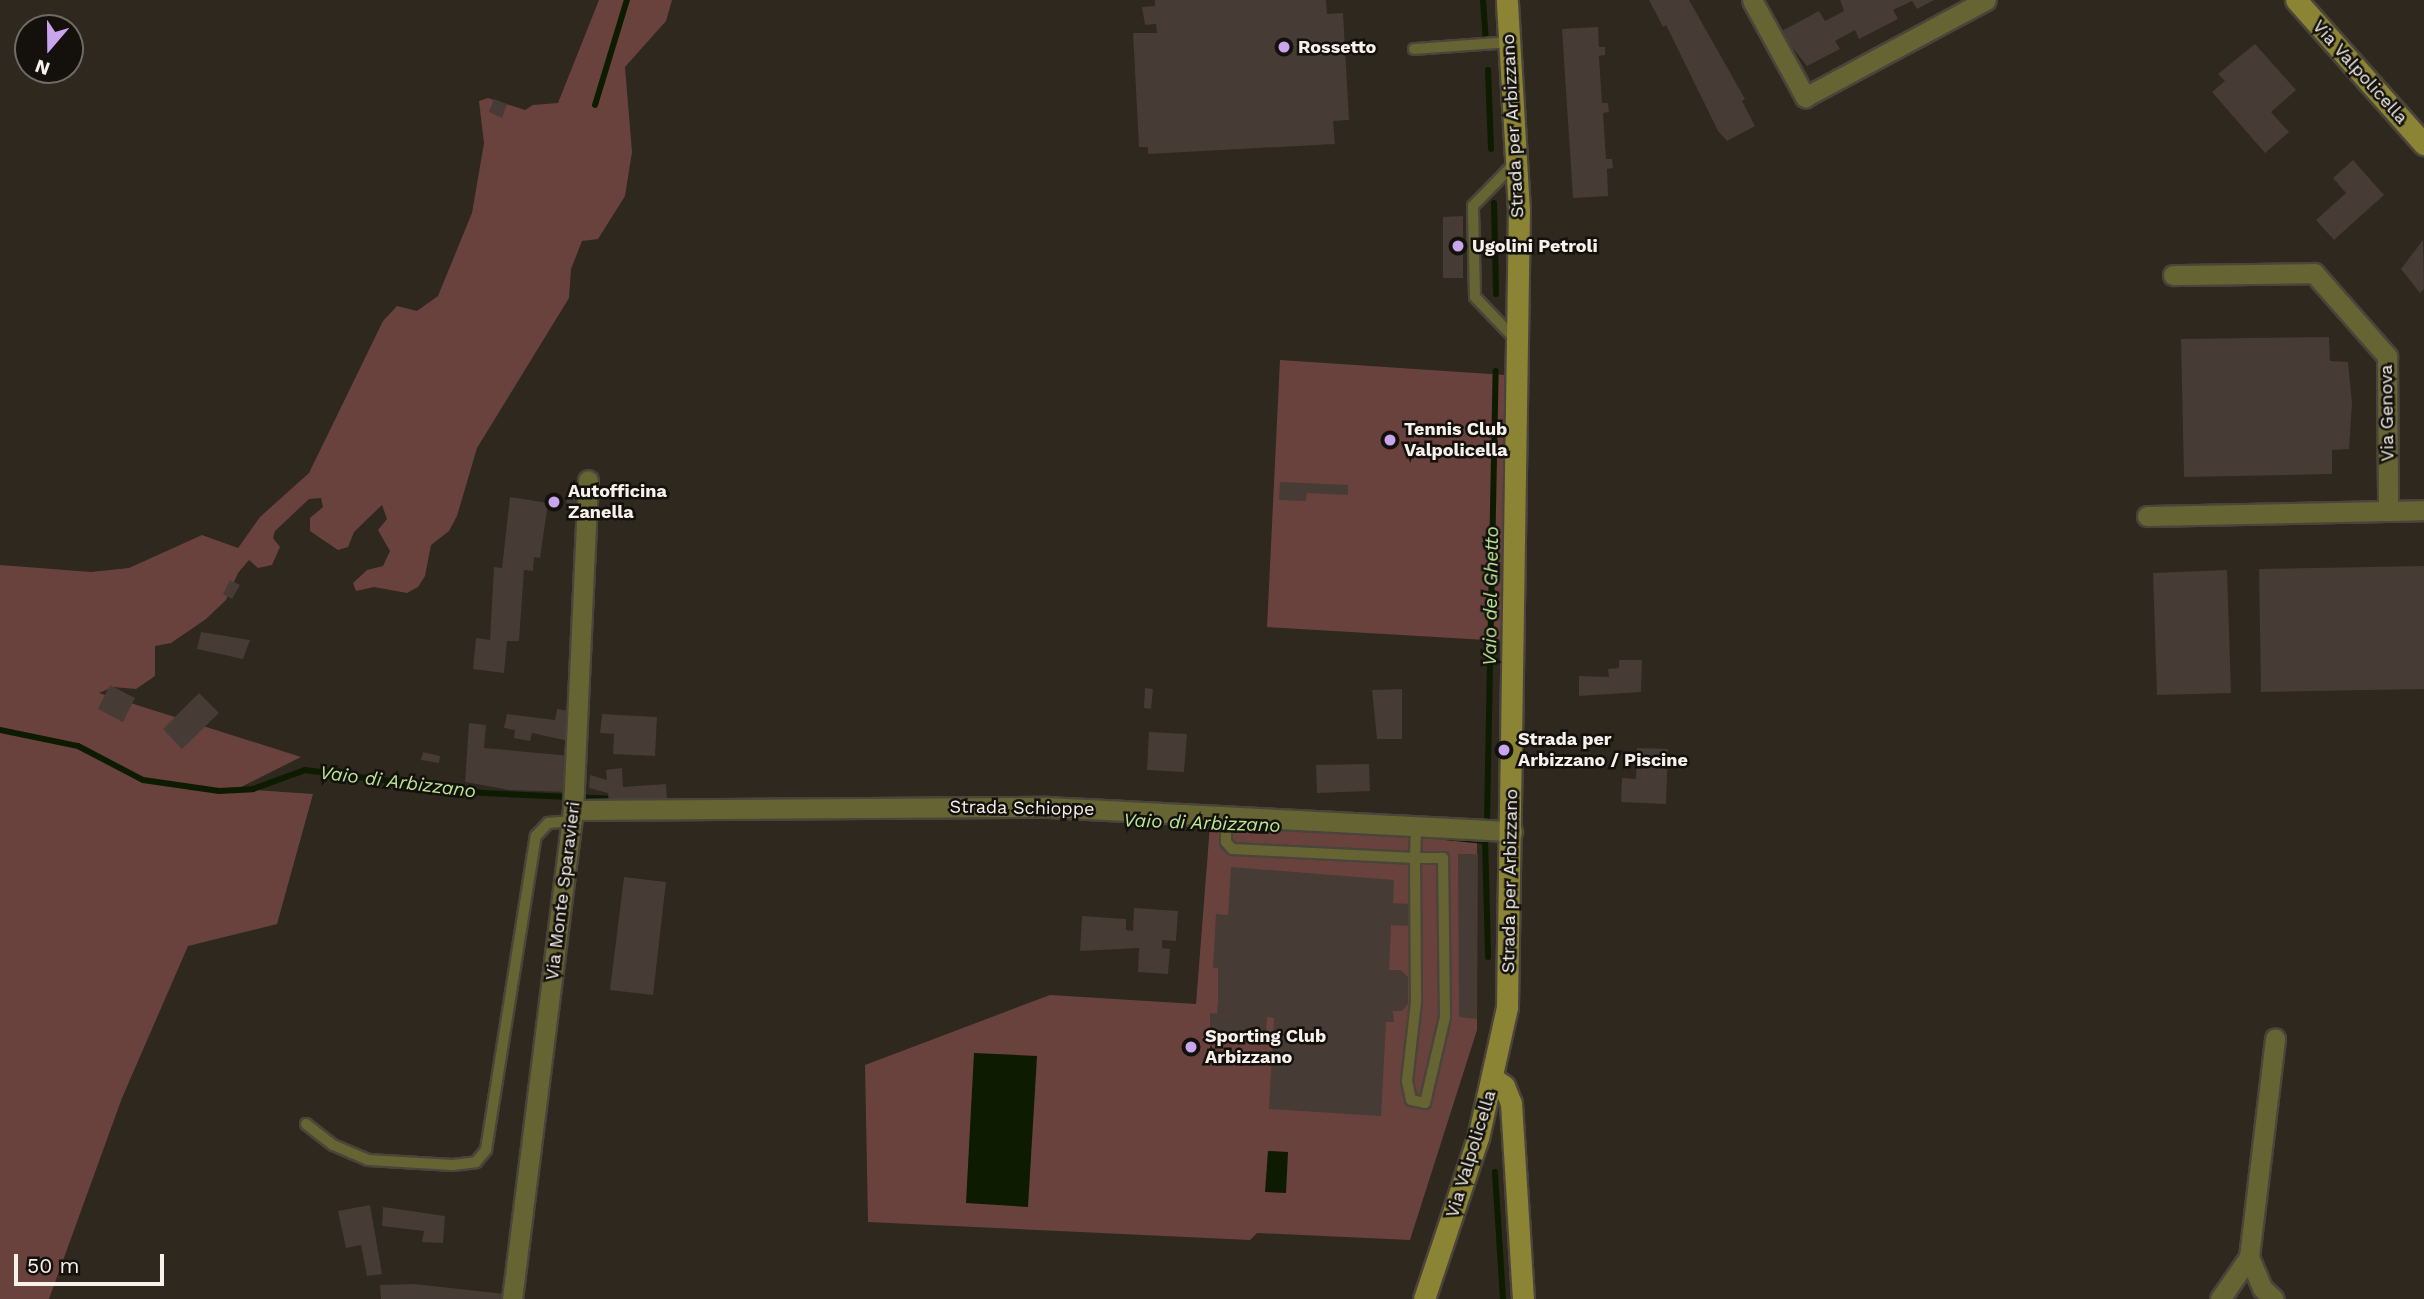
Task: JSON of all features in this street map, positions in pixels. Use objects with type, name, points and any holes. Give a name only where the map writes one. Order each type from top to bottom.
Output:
[{"type":"main road","name":"Strada per Arbizzano","points":[[1507,0],[1516,163],[1517,342],[1507,1007]]},
{"type":"main road","name":"Via Valpolicella","points":[[2296,0],[2424,144]]},
{"type":"main road","name":"Via Valpolicella","points":[[1424,1299],[1494,1079],[1507,1007]]},
{"type":"main road","points":[[1494,1079],[1504,1086],[1511,1103],[1523,1299]]},
{"type":"street","points":[[1752,0],[1805,97],[1986,0]]},
{"type":"street","name":"Via Genova","points":[[2174,275],[2314,273],[2386,356],[2388,511]]},
{"type":"street","name":"Via Monte Sparavieri","points":[[512,1299],[573,815],[588,480]]},
{"type":"street","points":[[2147,516],[2424,510]]},
{"type":"street","name":"Strada Schioppe","points":[[573,815],[1048,807],[1511,831]]},
{"type":"street","points":[[2231,1294],[2249,1257],[2275,1040]]},
{"type":"street","points":[[2249,1257],[2265,1295]]},
{"type":"lane","points":[[1414,48],[1509,42]]},
{"type":"lane","points":[[1516,163],[1473,206],[1475,296],[1517,342]]},
{"type":"lane","points":[[306,1124],[333,1145],[368,1160],[453,1165],[476,1162],[486,1150],[536,836],[548,823],[573,815]]},
{"type":"lane","points":[[1226,816],[1226,842],[1232,849],[1415,853],[1443,858],[1445,1017],[1425,1103],[1411,1100],[1407,1081],[1416,1002],[1415,853],[1416,827]]},
{"type":"shaded area","points":[[599,0],[672,0],[666,21],[625,67],[632,152],[625,196],[598,239],[582,241],[571,269],[569,298],[477,448],[457,516],[449,531],[431,545],[425,576],[418,587],[407,593],[374,587],[356,591],[353,583],[367,570],[383,566],[390,551],[378,530],[387,519],[382,505],[354,532],[348,547],[338,550],[310,531],[310,518],[323,507],[321,498],[309,499],[275,531],[273,538],[280,547],[272,565],[258,568],[249,560],[238,573],[226,600],[206,619],[171,643],[155,646],[155,676],[136,689],[113,687],[99,693],[301,757],[237,789],[313,794],[277,924],[188,946],[122,1098],[49,1299],[0,1299],[0,565],[91,572],[129,568],[202,535],[238,548],[260,517],[309,473],[383,321],[397,306],[417,311],[438,296],[472,213],[484,143],[479,101],[488,98],[525,110],[533,105],[558,103]]},
{"type":"shaded area","name":"Tennis Club Valpolicella","points":[[1280,360],[1505,375],[1503,641],[1267,627]]},
{"type":"shaded area","name":"Sporting Club Arbizzano","points":[[1210,825],[1477,840],[1477,1030],[1410,1240],[1257,1233],[1250,1240],[868,1222],[865,1065],[1050,995],[1196,1004]]},
{"type":"shaded area","points":[[974,1053],[1037,1056],[1028,1207],[966,1203]]},
{"type":"shaded area","points":[[1268,1151],[1288,1152],[1286,1193],[1265,1192]]},
{"type":"building","points":[[1155,0],[1326,0],[1327,14],[1343,13],[1349,120],[1333,121],[1335,144],[1148,154],[1148,147],[1139,147],[1133,33],[1157,33],[1156,24],[1145,25],[1142,7],[1155,6]]},
{"type":"building","points":[[1649,0],[1689,0],[1745,99],[1742,101],[1755,126],[1727,141],[1718,131],[1666,25],[1663,27]]},
{"type":"building","points":[[1840,0],[1934,0],[1917,9],[1912,1],[1893,10],[1898,19],[1859,39],[1855,30],[1835,41],[1840,49],[1807,66],[1780,32],[1819,11],[1825,21],[1844,11]]},
{"type":"building","points":[[1598,27],[1599,47],[1605,47],[1605,55],[1599,56],[1602,103],[1608,103],[1609,112],[1603,113],[1606,159],[1612,159],[1613,168],[1607,169],[1608,196],[1573,198],[1562,29]]},
{"type":"building","points":[[2255,44],[2296,90],[2271,112],[2289,132],[2265,153],[2212,92],[2225,81],[2218,74]]},
{"type":"building","points":[[494,99],[507,104],[502,118],[489,112]]},
{"type":"building","points":[[2353,160],[2384,195],[2334,240],[2316,220],[2346,193],[2333,178]]},
{"type":"building","points":[[1463,216],[1463,278],[1443,278],[1443,217]]},
{"type":"building","points":[[2423,240],[2424,289],[2420,293],[2401,269]]},
{"type":"building","points":[[2329,337],[2330,361],[2348,362],[2352,403],[2349,449],[2332,450],[2332,474],[2184,477],[2181,339]]},
{"type":"building","points":[[1280,482],[1348,485],[1348,495],[1307,493],[1306,501],[1279,500]]},
{"type":"building","points":[[568,491],[580,493],[578,506],[566,504]]},
{"type":"building","points":[[510,497],[548,503],[540,558],[534,557],[533,571],[524,570],[519,641],[507,641],[504,673],[473,669],[476,638],[490,640],[494,567],[502,568]]},
{"type":"building","points":[[2424,566],[2424,689],[2261,692],[2259,569]]},
{"type":"building","points":[[2227,570],[2231,693],[2157,695],[2153,573]]},
{"type":"building","points":[[230,580],[240,585],[232,599],[223,594]]},
{"type":"building","points":[[201,632],[250,640],[243,659],[197,649]]},
{"type":"building","points":[[1619,660],[1642,660],[1641,692],[1579,696],[1579,676],[1609,677],[1608,669],[1619,668]]},
{"type":"building","points":[[110,685],[135,698],[123,722],[98,709]]},
{"type":"building","points":[[1145,688],[1153,689],[1151,709],[1144,708]]},
{"type":"building","points":[[1402,689],[1402,739],[1377,739],[1372,690]]},
{"type":"building","points":[[199,693],[219,713],[182,749],[163,729]]},
{"type":"building","points":[[557,709],[575,712],[573,742],[532,733],[530,741],[514,738],[515,730],[504,728],[507,714],[555,720]]},
{"type":"building","points":[[602,714],[657,717],[655,756],[613,754],[614,734],[600,733]]},
{"type":"building","points":[[469,723],[486,725],[484,748],[572,756],[568,792],[510,790],[465,782]]},
{"type":"building","points":[[1149,732],[1187,734],[1184,772],[1147,770]]},
{"type":"building","points":[[1637,748],[1668,749],[1666,804],[1621,802],[1622,778],[1636,779]]},
{"type":"building","points":[[423,752],[440,756],[439,763],[421,760]]},
{"type":"building","points":[[1369,764],[1370,791],[1317,793],[1316,765]]},
{"type":"building","points":[[622,768],[623,787],[666,784],[667,800],[609,805],[608,793],[589,788],[590,775],[607,780],[606,770]]},
{"type":"building","points":[[1458,854],[1478,854],[1477,1019],[1459,1017]]},
{"type":"building","points":[[1231,867],[1394,880],[1393,903],[1411,904],[1411,926],[1391,925],[1389,970],[1401,970],[1408,977],[1408,1004],[1402,1011],[1393,1011],[1394,1022],[1386,1022],[1381,1116],[1269,1109],[1274,1018],[1267,1017],[1266,1034],[1210,1031],[1210,1013],[1217,1014],[1218,1000],[1218,968],[1213,968],[1216,914],[1228,915]]},
{"type":"building","points":[[624,877],[666,882],[653,995],[610,990]]},
{"type":"building","points":[[1134,908],[1178,911],[1176,941],[1162,940],[1162,948],[1170,949],[1168,974],[1138,972],[1139,948],[1080,951],[1082,916],[1126,919],[1126,930],[1133,931]]},
{"type":"building","points":[[370,1205],[382,1274],[367,1276],[361,1245],[346,1248],[338,1211]]},
{"type":"building","points":[[383,1207],[445,1216],[443,1243],[422,1242],[424,1231],[382,1226]]},
{"type":"building","points":[[414,1284],[505,1294],[504,1299],[381,1299],[380,1285]]},
{"type":"waterway","points":[[595,105],[627,0]]},
{"type":"waterway","name":"Vaio del Ghetto","points":[[1483,0],[1486,39]]},
{"type":"waterway","name":"Vaio del Ghetto","points":[[1488,70],[1491,149]]},
{"type":"waterway","name":"Vaio del Ghetto","points":[[1494,203],[1496,294]]},
{"type":"waterway","name":"Vaio del Ghetto","points":[[1487,821],[1496,371]]},
{"type":"waterway","name":"Vaio di Arbizzano","points":[[0,730],[78,746],[143,780],[219,791],[253,789],[305,770],[483,793],[617,799]]},
{"type":"waterway","name":"Vaio di Arbizzano","points":[[1445,837],[1485,841]]},
{"type":"waterway","name":"Vaio del Ghetto","points":[[1485,839],[1488,957]]},
{"type":"waterway","name":"Vaio del Ghetto","points":[[1495,1172],[1503,1299]]},
{"type":"place","name":"Rossetto","points":[[1284,47]]},
{"type":"place","name":"Ugolini Petroli","points":[[1458,246]]},
{"type":"place","name":"Tennis Club Valpolicella","points":[[1390,440]]},
{"type":"place","name":"Autofficina Zanella","points":[[554,502]]},
{"type":"place","name":"Strada per Arbizzano / Piscine","points":[[1504,750]]},
{"type":"place","name":"Sporting Club Arbizzano","points":[[1191,1047]]}]
